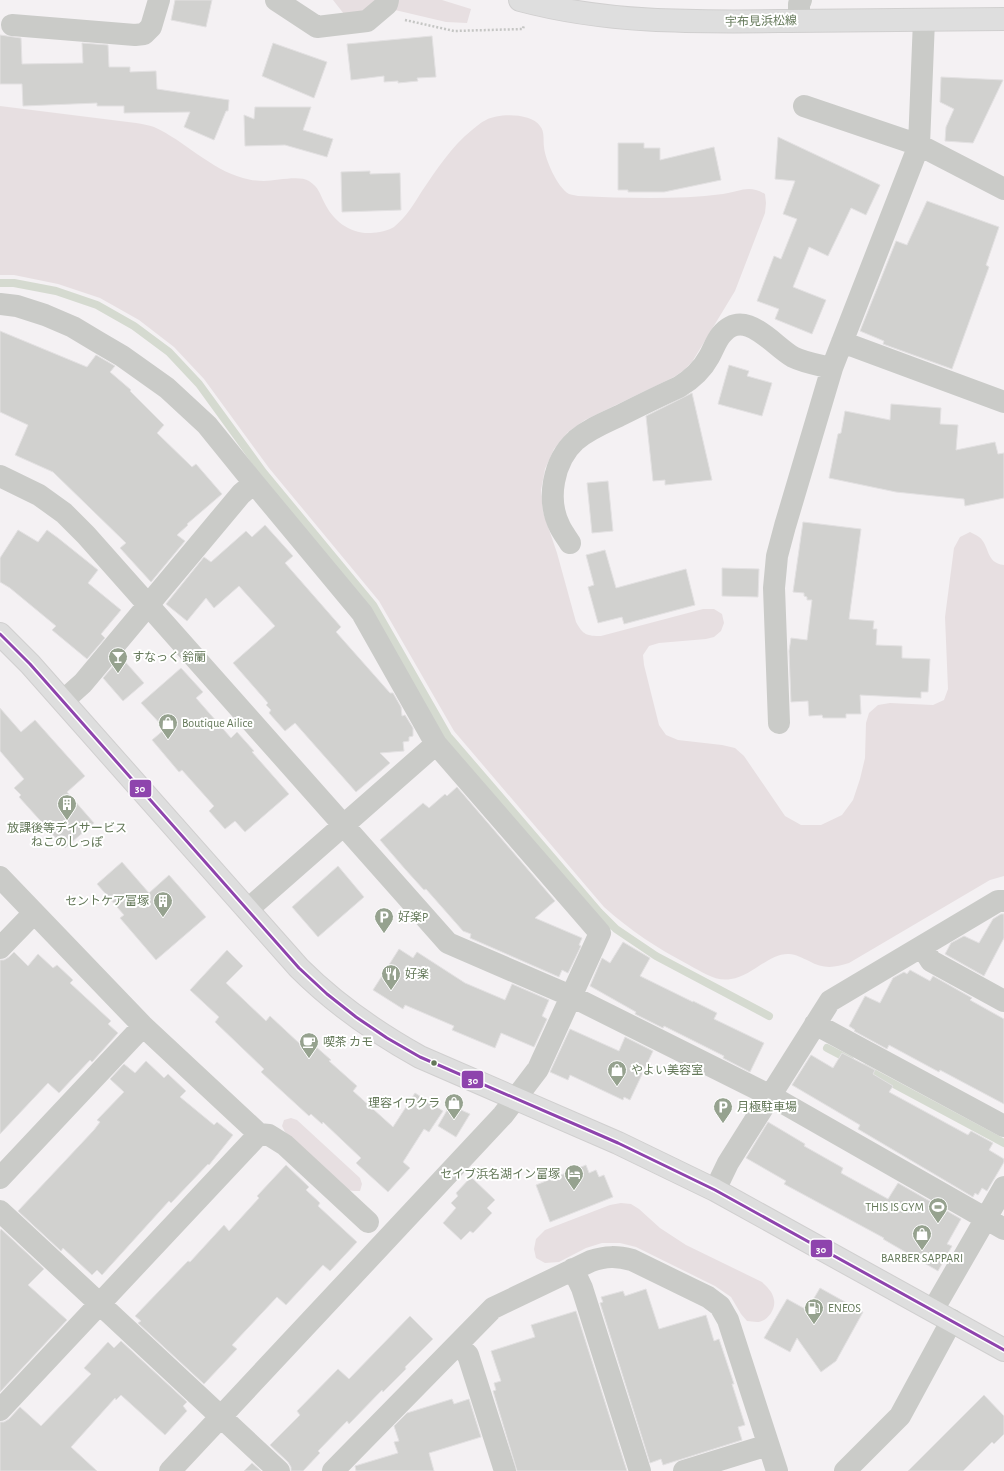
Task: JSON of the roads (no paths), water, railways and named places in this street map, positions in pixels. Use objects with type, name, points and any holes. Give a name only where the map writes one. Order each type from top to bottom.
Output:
[{"type":"main road","name":"宇布見浜松線","points":[[523,10],[586,13],[643,20],[708,22],[800,10],[924,20],[1004,19]]},
{"type":"main road","points":[[0,634],[30,664],[63,701],[288,957],[320,989],[368,1026],[420,1057],[618,1143],[715,1190],[1004,1350]]},
{"type":"street","points":[[12,25],[135,35],[144,34],[151,27],[159,0]]},
{"type":"street","points":[[276,0],[317,27],[367,21],[382,7]]},
{"type":"street","points":[[778,723],[774,588],[777,556],[832,368],[919,144],[924,20]]},
{"type":"street","points":[[804,106],[919,144],[1004,189]]},
{"type":"street","points":[[0,304],[17,306],[45,315],[73,327],[145,371],[188,406],[207,425],[254,484],[362,612],[436,744],[600,934],[538,1069],[499,1120],[170,1471]]},
{"type":"street","points":[[570,543],[560,527],[554,509],[553,490],[556,472],[564,455],[576,440],[591,429],[679,387],[691,379],[701,370],[720,336],[727,329],[736,325],[754,327],[793,357],[805,362],[832,368]]},
{"type":"street","points":[[842,342],[1004,402]]},
{"type":"street","points":[[0,476],[40,495],[64,513],[86,535],[448,942],[571,996],[771,1096],[995,1224]]},
{"type":"street","points":[[63,701],[83,683],[241,494],[254,484]]},
{"type":"street","points":[[247,910],[436,744]]},
{"type":"street","points":[[0,878],[142,1026],[259,1134],[269,1135],[285,1145],[368,1222]]},
{"type":"street","points":[[715,1190],[728,1163],[830,1001],[998,901],[1004,901]]},
{"type":"street","points":[[0,948],[34,913]]},
{"type":"street","points":[[922,947],[931,961],[1004,1001]]},
{"type":"street","points":[[815,1024],[1004,1126]]},
{"type":"street","points":[[0,1178],[142,1026]]},
{"type":"street","points":[[0,1410],[259,1134]]},
{"type":"street","points":[[933,1310],[995,1224],[1004,1187]]},
{"type":"street","points":[[0,1211],[279,1471]]},
{"type":"street","points":[[333,1471],[493,1308],[573,1269],[604,1256],[618,1256],[632,1260],[708,1297],[720,1306],[728,1320],[777,1471]]},
{"type":"street","points":[[573,1269],[582,1288],[640,1471]]},
{"type":"street","points":[[845,1471],[900,1416],[952,1320]]},
{"type":"street","points":[[458,1345],[468,1355],[505,1471]]},
{"type":"street","points":[[684,1471],[768,1445]]},
{"type":"waterway","points":[[0,283],[14,283],[56,291],[97,305],[134,326],[169,352],[199,384],[263,472],[373,605],[448,736],[599,912],[616,929],[656,956],[769,1016]]},
{"type":"waterway","points":[[827,1048],[850,1060]]},
{"type":"waterway","points":[[864,1068],[1004,1143]]},
{"type":"place","name":"すなっく 鈴蘭","points":[[118,674]]},
{"type":"place","name":"Boutique Ailice","points":[[168,740]]},
{"type":"place","name":"放課後等デイサービス ねこのしっぽ","points":[[67,821]]},
{"type":"place","name":"セントケア富塚","points":[[163,918]]},
{"type":"place","name":"好楽P","points":[[384,934]]},
{"type":"place","name":"好楽","points":[[391,991]]},
{"type":"place","name":"喫茶 カモ","points":[[309,1059]]},
{"type":"place","name":"やよい美容室","points":[[617,1087]]},
{"type":"place","name":"理容イワクラ","points":[[454,1120]]},
{"type":"place","name":"月極駐車場","points":[[723,1124]]},
{"type":"place","name":"セイブ浜名湖イン富塚","points":[[574,1191]]},
{"type":"place","name":"THIS IS GYM","points":[[938,1224]]},
{"type":"place","name":"BARBER SAPPARI","points":[[922,1251]]},
{"type":"place","name":"ENEOS","points":[[814,1325]]}]
